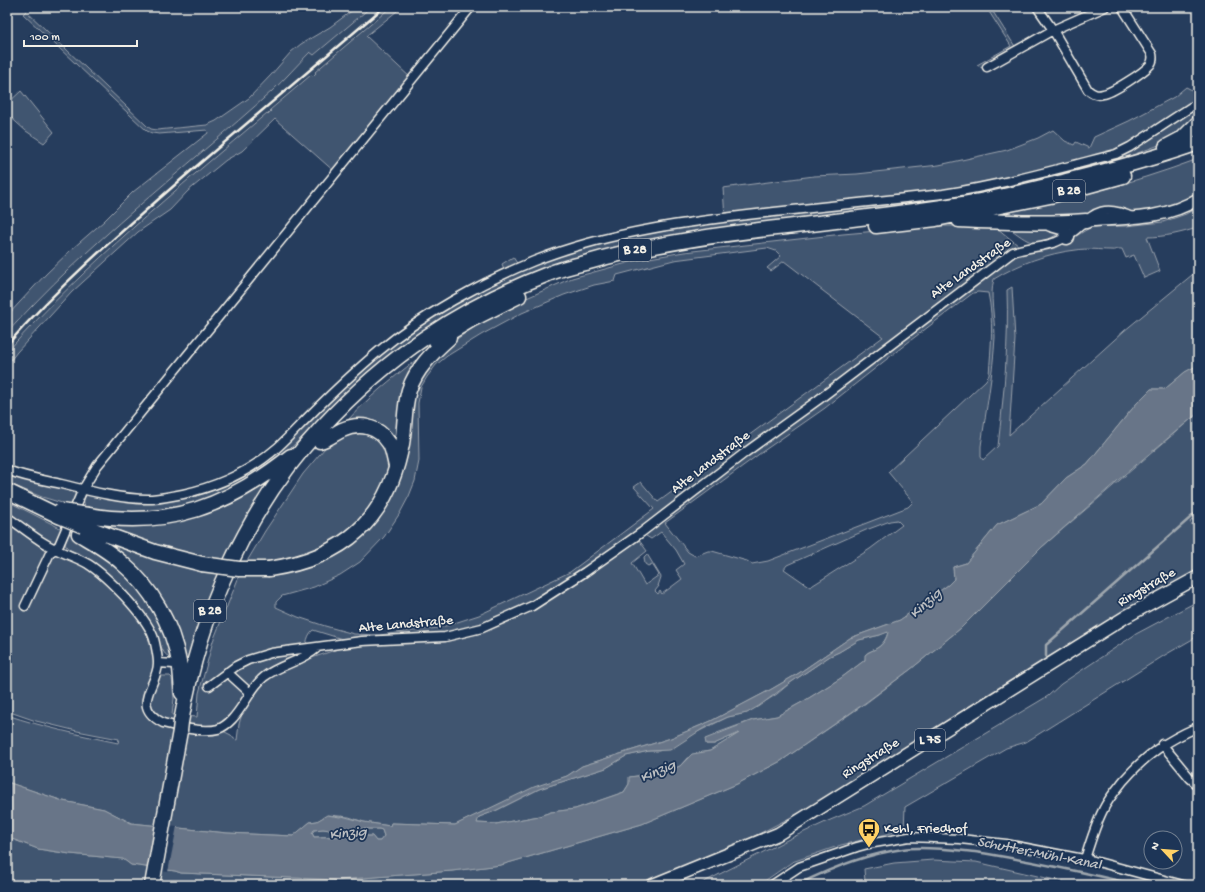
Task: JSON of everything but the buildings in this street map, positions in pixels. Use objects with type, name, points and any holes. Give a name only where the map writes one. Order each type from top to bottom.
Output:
[{"type":"highway","points":[[1134,164],[1183,138],[1198,123]]},
{"type":"highway","name":"B 28","points":[[159,885],[190,676],[209,612],[225,575],[253,520],[306,444],[369,380],[428,335],[461,314],[494,297],[550,273],[619,253],[736,232],[873,217],[968,204],[1036,189],[1134,164],[1198,143]]},
{"type":"highway","name":"B 28","points":[[184,724],[193,700],[207,648],[218,615],[241,561],[268,514],[292,478],[320,441],[362,399],[401,365],[431,344],[471,320],[552,282],[622,261],[672,250],[708,245],[936,219],[1050,196],[1149,169],[1198,151]]},
{"type":"highway","points":[[936,219],[1051,224],[1086,221]]},
{"type":"highway","points":[[1051,224],[1065,228],[1066,237]]},
{"type":"highway","points":[[7,491],[56,515],[155,552],[202,564],[239,569],[269,569],[292,565],[308,560],[333,549],[350,538],[371,517],[385,498],[396,469],[402,444],[408,391],[417,372],[432,354],[471,320]]},
{"type":"highway","name":"B 28","points":[[320,441],[352,426],[361,425],[375,429],[389,443],[396,469]]},
{"type":"highway","points":[[83,525],[120,519],[142,519],[166,516],[205,507],[254,484],[306,444]]},
{"type":"highway","points":[[56,515],[83,525],[104,549],[122,562],[138,578],[152,596],[165,619],[180,663],[184,724]]},
{"type":"highway","name":"B 28","points":[[152,885],[180,751]]},
{"type":"main road","name":"Ringstraße","points":[[653,885],[778,834],[1127,616],[1198,577]]},
{"type":"street","points":[[25,606],[50,553],[59,545],[83,489],[97,466],[471,7]]},
{"type":"street","points":[[1037,7],[1053,30],[1088,90],[1102,95],[1125,83],[1145,69],[1153,61],[1152,54],[1122,7]]},
{"type":"street","points":[[987,67],[1053,30],[1105,7]]},
{"type":"street","points":[[7,470],[38,480],[129,498],[152,499],[169,497],[204,489],[241,474],[278,447],[341,385],[380,350],[421,321],[473,289],[536,260],[607,239],[673,226],[725,218],[943,194],[975,189],[1116,154],[1130,147],[1192,107]]},
{"type":"street","points":[[1086,221],[1135,219],[1166,214],[1198,199]]},
{"type":"street","name":"Alte Landstraße","points":[[209,686],[227,672],[248,660],[271,653],[362,641],[445,637],[482,628],[532,606],[585,572],[642,532],[746,452],[818,400],[1000,260],[1013,252],[1024,248],[1055,242],[1066,237],[1086,221]]},
{"type":"street","points":[[7,516],[45,544],[87,564],[102,574],[125,597],[145,622],[153,636],[158,663],[147,696],[148,710],[163,724],[207,730],[218,729],[233,719],[250,693],[264,677],[304,657],[318,647]]},
{"type":"street","points":[[158,663],[180,663]]},
{"type":"street","points":[[227,672],[250,693]]},
{"type":"street","points":[[1085,859],[1096,824],[1114,793],[1138,765],[1162,744],[1198,727]]},
{"type":"street","points":[[1162,744],[1190,778],[1198,785]]},
{"type":"street","points":[[772,885],[800,867],[842,852],[868,844],[909,837],[960,839],[1006,844],[1085,859],[1183,885]]},
{"type":"shaded area","points":[[357,7],[371,7],[314,55],[310,52],[272,91],[136,208],[70,268],[7,333],[7,316],[46,274],[104,221],[133,192],[208,133],[207,130],[159,134],[147,131],[23,14],[26,11],[147,126],[151,129],[157,130],[207,125],[216,121],[249,98],[291,52],[301,44],[330,27]]},
{"type":"shaded area","points":[[371,7],[391,7],[315,72],[316,73],[313,76],[311,75],[271,109],[268,114],[267,113],[125,234],[75,280],[7,352],[7,333],[66,271],[116,225],[273,90],[310,52],[314,55]]},
{"type":"shaded area","points":[[391,7],[402,7],[366,36],[413,80],[336,173],[275,119],[242,151],[226,160],[188,191],[170,210],[138,232],[72,292],[7,365],[7,352],[68,288],[100,258],[166,199],[267,113],[268,114],[271,111],[270,110],[311,75],[313,76],[316,73],[315,72]]},
{"type":"shaded area","points":[[986,7],[990,7],[1016,48],[982,68],[977,65],[1011,46]]},
{"type":"shaded area","points":[[1186,87],[1198,93],[1198,139],[1167,142],[1127,157],[981,196],[648,241],[602,251],[547,268],[500,288],[310,430],[282,456],[214,499],[143,516],[88,512],[84,505],[84,498],[87,493],[129,499],[191,492],[259,462],[341,386],[421,321],[506,274],[502,264],[513,257],[520,268],[607,240],[725,218],[723,188],[814,176],[857,174],[939,165],[1007,150],[1038,138],[1053,130],[1065,141],[1074,145],[1076,142],[1089,148],[1094,137],[1129,121],[1174,97]]},
{"type":"shaded area","points":[[21,91],[54,132],[44,143],[26,131],[7,114],[7,104]]},
{"type":"shaded area","points":[[1198,159],[1198,194],[1172,207],[1135,214],[1125,210],[1107,208],[1083,218],[986,217],[1120,185]]},
{"type":"shaded area","points":[[1198,207],[1197,228],[1185,232],[1147,237],[1160,271],[1144,278],[1134,255],[1126,258],[1122,249],[1080,249],[1065,251],[1023,264],[994,279],[992,300],[995,337],[994,351],[981,446],[981,457],[983,460],[998,446],[1006,368],[1007,290],[1012,287],[1015,339],[1009,435],[1124,331],[1198,270],[1197,366],[1185,372],[1165,389],[1151,389],[1137,403],[1087,464],[1066,478],[1041,504],[997,525],[966,563],[953,567],[954,579],[948,585],[900,620],[850,638],[799,673],[711,721],[671,738],[582,766],[567,776],[532,789],[455,825],[391,823],[390,826],[364,822],[349,817],[328,815],[317,821],[310,822],[294,836],[227,833],[131,823],[104,809],[63,801],[7,782],[7,715],[48,727],[118,743],[119,739],[36,721],[7,711],[7,523],[51,554],[66,557],[82,565],[99,577],[115,592],[142,626],[150,642],[154,656],[151,677],[144,698],[157,676],[170,676],[172,678],[174,699],[172,715],[197,717],[199,693],[213,641],[240,574],[267,574],[370,525],[409,425],[417,381],[448,345],[489,317],[522,300],[572,278],[638,260],[684,252],[843,234],[934,226],[997,228],[1019,246],[1032,251],[1068,241],[1091,227],[1126,226],[1163,222],[1186,214]],"holes":[[[767,248],[776,251],[781,256],[767,268],[771,271],[784,261],[883,337],[658,502],[641,482],[634,487],[654,509],[570,572],[479,615],[439,628],[379,635],[354,634],[298,617],[276,607],[276,602],[282,596],[314,587],[340,575],[360,562],[384,537],[400,513],[415,481],[419,461],[418,403],[421,387],[436,365],[447,356],[481,335],[522,313],[564,295],[594,285],[615,281],[617,275],[674,260]],[[973,293],[988,293],[990,303],[991,344],[989,375],[986,380],[888,472],[913,502],[908,507],[768,561],[752,564],[747,561],[712,551],[695,556],[688,552],[665,523],[825,408]],[[897,520],[902,525],[870,549],[810,587],[784,569],[787,565],[866,530]],[[642,532],[651,539],[661,532],[676,550],[684,564],[676,570],[682,579],[662,594],[660,591],[658,594],[655,591],[659,586],[661,577],[647,554],[644,557],[645,564],[648,566],[652,564],[659,575],[645,585],[632,563],[647,551],[636,536]],[[313,630],[352,642],[338,649],[306,660],[306,644]],[[233,712],[242,714],[237,740],[221,730],[220,724]]]},
{"type":"shaded area","points":[[1006,226],[1057,228],[1061,232],[1044,241],[1032,242],[1021,237]]},
{"type":"shaded area","points":[[416,360],[405,381],[401,394],[397,455],[392,439],[347,421],[363,404]]},
{"type":"shaded area","points":[[1198,413],[1198,515],[1190,522],[1198,533],[1198,573],[826,799],[720,853],[654,878],[630,885],[7,885],[7,837],[38,849],[70,854],[123,859],[131,865],[181,873],[338,880],[452,871],[501,865],[642,824],[737,784],[781,761],[866,703],[961,628],[1042,547]]},
{"type":"shaded area","points":[[349,430],[373,435],[383,444],[385,448],[388,457],[387,472],[383,487],[375,501],[352,527],[339,537],[312,553],[280,561],[246,563],[265,531],[303,474],[330,442]]},
{"type":"shaded area","points":[[279,470],[226,561],[179,553],[106,528],[109,523],[144,523]]},
{"type":"shaded area","points":[[7,472],[70,489],[76,496],[72,506],[42,497],[7,483]]},
{"type":"shaded area","points":[[7,501],[62,529],[56,541],[53,543],[43,539],[7,511]]},
{"type":"shaded area","points":[[67,532],[77,537],[131,576],[167,634],[171,657],[164,652],[145,615],[125,590],[94,562],[67,548],[65,539]]},
{"type":"shaded area","points":[[103,539],[222,573],[188,668],[185,669],[171,620],[102,542]]},
{"type":"shaded area","points":[[1198,601],[1198,636],[1026,742],[1006,748],[905,807],[904,830],[841,845],[792,862],[759,885],[698,885],[789,839],[864,806],[1048,696],[1061,684],[1136,634]]},
{"type":"shaded area","points":[[888,631],[886,638],[881,645],[867,653],[865,660],[841,678],[777,716],[753,720],[717,733],[706,744],[714,744],[743,731],[710,751],[687,758],[680,766],[667,772],[630,777],[629,784],[624,792],[575,809],[551,812],[539,816],[496,824],[476,823],[479,817],[495,811],[539,789],[606,768],[626,756],[649,751],[659,751],[728,717],[747,713],[777,694],[790,683],[830,656],[859,640],[880,635]]},
{"type":"shaded area","points":[[379,829],[382,830],[384,836],[380,841],[376,841],[372,836],[314,837],[312,833],[314,830]]},
{"type":"shaded area","points":[[933,860],[976,862],[1077,885],[863,885],[865,881],[864,869],[894,863]]},
{"type":"water","name":"Kinzig","points":[[1198,365],[1198,413],[1042,547],[961,628],[911,669],[865,703],[781,761],[737,784],[642,824],[501,865],[452,871],[338,880],[181,873],[131,865],[123,859],[70,854],[38,849],[7,837],[7,782],[63,801],[104,809],[131,823],[227,833],[293,836],[310,822],[317,821],[327,815],[342,816],[364,822],[390,826],[391,823],[455,825],[534,787],[567,776],[582,766],[671,738],[711,721],[799,673],[850,638],[900,620],[948,585],[954,579],[953,567],[966,563],[997,525],[1041,504],[1066,478],[1087,464],[1137,403],[1151,389],[1165,389],[1185,372]],"holes":[[[888,632],[886,639],[881,645],[866,654],[865,660],[841,678],[777,716],[753,720],[705,739],[706,744],[714,744],[739,733],[710,751],[692,754],[680,766],[667,772],[629,777],[629,784],[624,792],[575,809],[551,812],[539,816],[496,824],[477,823],[479,817],[495,811],[539,789],[606,768],[626,756],[649,751],[670,750],[704,728],[728,717],[747,713],[830,656],[859,640]],[[379,829],[382,830],[384,836],[380,841],[376,841],[372,836],[314,837],[312,833],[314,830]]]},
{"type":"pier","points":[[156,824],[177,826],[168,872],[148,869]]},
{"type":"waterway","points":[[1046,656],[1046,645],[1198,511]]},
{"type":"waterway","name":"Schutter-Mühl-Kanal","points":[[797,885],[836,867],[862,858],[889,851],[911,848],[958,850],[996,855],[1139,885]]},
{"type":"railway","points":[[7,345],[28,321],[73,276],[120,233],[216,149],[384,7]]},
{"type":"place","name":"Kehl, Friedhof","points":[[869,848]]}]
